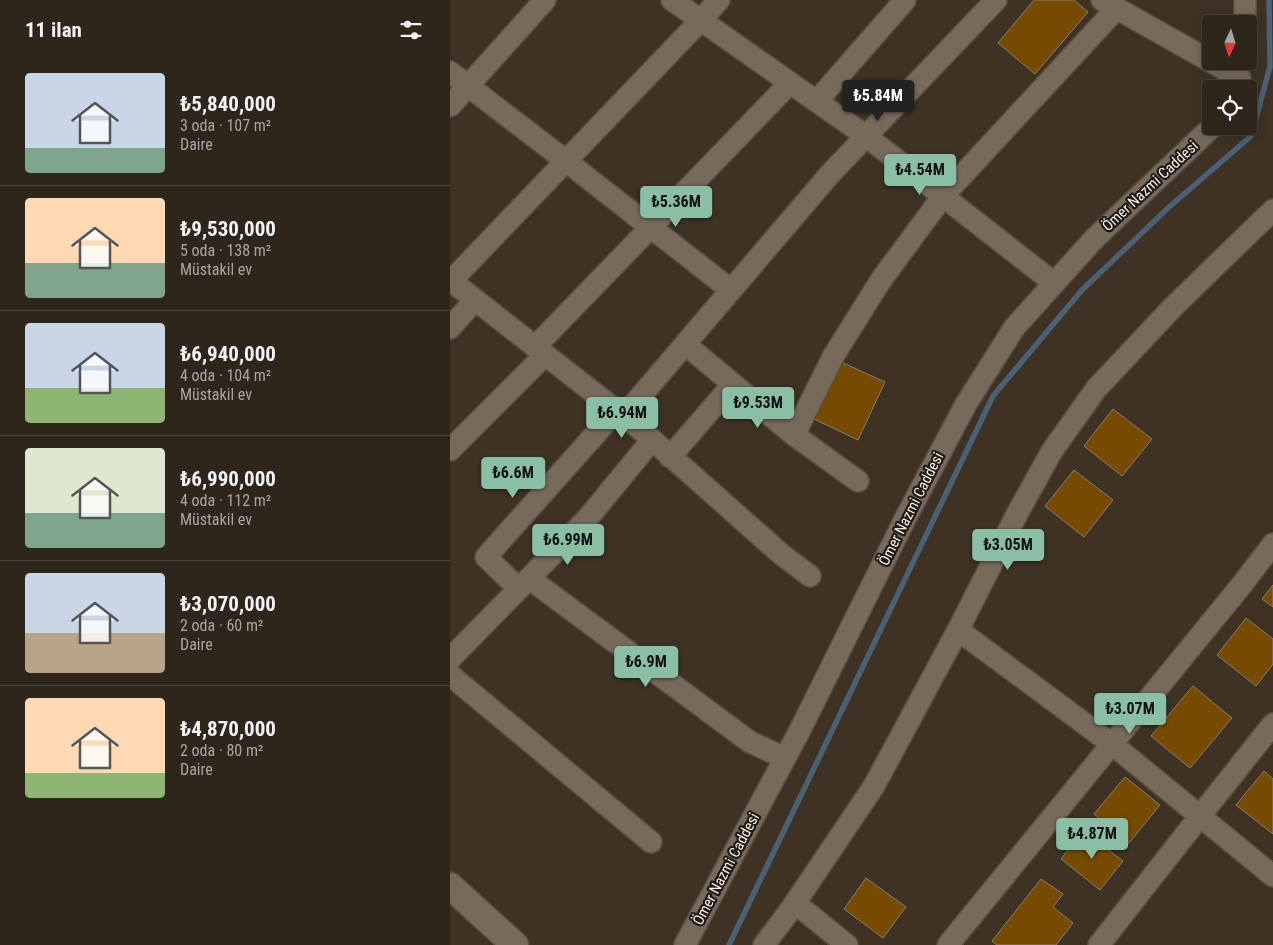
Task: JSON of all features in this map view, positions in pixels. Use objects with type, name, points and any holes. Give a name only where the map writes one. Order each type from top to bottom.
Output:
[{"type":"street","points":[[450,106],[546,0]]},
{"type":"street","points":[[672,0],[866,136],[1054,283]]},
{"type":"street","points":[[719,0],[451,280],[652,440],[781,554],[810,576]]},
{"type":"street","points":[[816,101],[905,0]]},
{"type":"street","points":[[785,758],[750,742],[486,557],[685,344],[830,174],[996,0]]},
{"type":"street","points":[[1245,0],[1245,15]]},
{"type":"street","points":[[794,435],[834,355],[881,280],[943,196],[1110,4],[1240,76]]},
{"type":"street","points":[[450,72],[731,290]]},
{"type":"street","points":[[450,450],[651,227],[790,83]]},
{"type":"street","name":"Ömer Nazmi Caddesi","points":[[685,945],[785,758],[906,517],[966,404],[1014,328],[1094,239],[1204,135]]},
{"type":"street","points":[[764,945],[795,903],[874,786],[958,630],[1016,514],[1052,451],[1096,389],[1173,307],[1273,210]]},
{"type":"street","points":[[450,328],[475,300]]},
{"type":"street","points":[[685,344],[794,435],[858,481]]},
{"type":"street","points":[[670,456],[733,384]]},
{"type":"street","points":[[453,652],[587,520],[652,440]]},
{"type":"street","points":[[948,945],[1273,544]]},
{"type":"street","points":[[958,630],[1112,744],[1273,876]]},
{"type":"street","points":[[450,675],[651,842]]},
{"type":"street","points":[[1099,945],[1273,724]]},
{"type":"street","points":[[450,886],[515,945]]},
{"type":"street","points":[[795,903],[848,945]]},
{"type":"building","points":[[1034,0],[1074,0],[1088,12],[1035,74],[998,43]]},
{"type":"building","points":[[839,361],[885,382],[858,440],[812,418]]},
{"type":"building","points":[[1113,409],[1152,439],[1122,476],[1084,446]]},
{"type":"building","points":[[1074,470],[1113,500],[1084,537],[1045,506]]},
{"type":"building","points":[[1273,585],[1273,607],[1262,599]]},
{"type":"building","points":[[1246,618],[1273,639],[1273,664],[1256,686],[1217,655]]},
{"type":"building","points":[[1193,686],[1232,718],[1190,768],[1151,736]]},
{"type":"building","points":[[1264,771],[1273,779],[1273,834],[1236,805]]},
{"type":"building","points":[[1125,777],[1160,805],[1129,843],[1094,814]]},
{"type":"building","points":[[1083,830],[1123,861],[1100,890],[1061,859]]},
{"type":"building","points":[[866,878],[906,907],[883,938],[844,909]]},
{"type":"building","points":[[1041,879],[1063,894],[1053,907],[1073,923],[1056,945],[997,945],[992,941]]},
{"type":"waterway","points":[[729,945],[993,396],[1082,290],[1168,208],[1251,136],[1270,67],[1269,0]]}]
